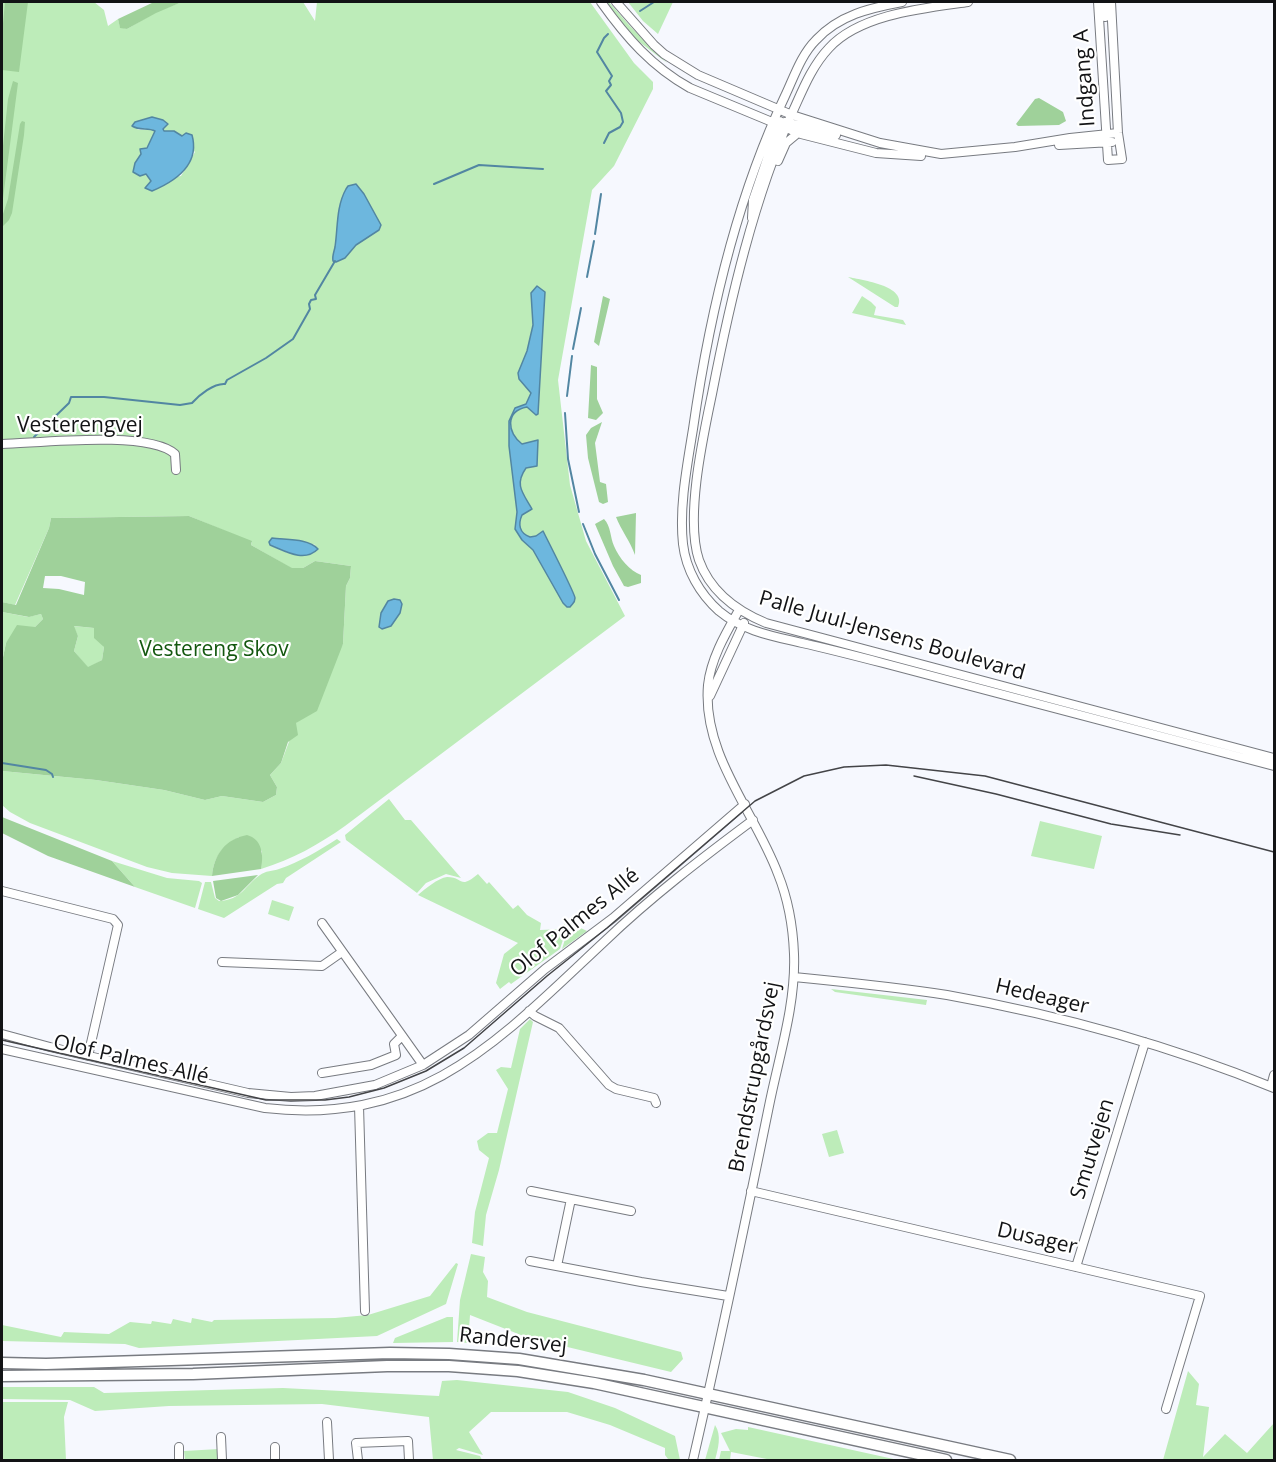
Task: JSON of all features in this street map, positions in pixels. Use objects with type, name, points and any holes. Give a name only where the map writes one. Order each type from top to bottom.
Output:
[{"type":"main road","name":"Randersvej","points":[[2,1363],[46,1364],[390,1353],[519,1359],[577,1367],[708,1394],[1010,1461]]},
{"type":"main road","name":"Randersvej","points":[[2,1376],[182,1374],[387,1366],[449,1366],[518,1371],[583,1382],[946,1461]]},
{"type":"street","points":[[601,2],[631,42],[655,65],[690,88],[783,122],[842,137],[852,134],[904,149],[941,154]]},
{"type":"street","points":[[615,2],[640,32],[664,54],[698,75],[779,109],[783,122],[798,133],[876,153],[925,156],[1118,137]]},
{"type":"street","name":"Palle Juul-Jensens Boulevard","points":[[741,621],[739,610],[720,594],[704,572],[696,549],[694,515],[701,447],[726,318],[783,122],[779,109],[803,58],[814,41],[828,29],[857,12],[902,2]]},
{"type":"street","name":"Palle Juul-Jensens Boulevard","points":[[968,2],[874,20],[845,34],[830,46],[818,61],[750,183],[722,282],[697,402],[684,506],[683,545],[693,578],[711,604],[741,621],[784,640],[848,654],[1275,766]]},
{"type":"street","name":"Indgang A","points":[[1098,2],[1107,138]]},
{"type":"street","points":[[1104,2],[1107,34],[1114,59]]},
{"type":"street","points":[[1107,138],[1108,160],[1122,159],[1114,94],[1111,2]]},
{"type":"street","points":[[1101,46],[1114,94]]},
{"type":"street","points":[[1105,102],[1114,94]]},
{"type":"street","points":[[752,229],[753,200],[783,122]]},
{"type":"street","points":[[763,193],[786,143],[798,133]]},
{"type":"street","name":"Vesterengvej","points":[[2,444],[77,440],[148,443],[162,446],[175,454],[176,470]]},
{"type":"street","points":[[708,699],[741,621]]},
{"type":"street","name":"Palle Juul-Jensens Boulevard","points":[[741,621],[773,632],[817,638],[1275,758]]},
{"type":"street","name":"Brendstrupgårdsvej","points":[[693,1461],[794,977],[794,953],[786,898],[778,873],[717,751],[711,725],[708,699],[709,677],[720,644],[741,621]]},
{"type":"street","name":"Olof Palmes Allé","points":[[2,1034],[248,1093],[291,1097],[358,1090],[423,1065],[469,1035],[545,969],[603,927],[745,804]]},
{"type":"street","name":"Olof Palmes Allé","points":[[2,1049],[265,1108],[315,1111],[359,1106],[397,1096],[442,1077],[482,1051],[566,980],[605,940],[683,873],[753,820]]},
{"type":"street","name":"Olof Palmes Allé","points":[[2,891],[116,921],[118,925],[88,1056]]},
{"type":"street","points":[[322,923],[423,1065]]},
{"type":"street","points":[[222,962],[322,966],[342,952]]},
{"type":"street","name":"Hedeager","points":[[794,977],[895,987],[984,1002],[1075,1022],[1144,1042],[1273,1087]]},
{"type":"street","name":"Olof Palmes Allé","points":[[530,1011],[559,1028],[609,1085],[616,1089],[654,1098],[656,1103]]},
{"type":"street","points":[[322,1073],[370,1065],[396,1055],[394,1044],[402,1036]]},
{"type":"street","name":"Smutvejen","points":[[1076,1267],[1144,1042]]},
{"type":"street","points":[[1273,1087],[1275,1075]]},
{"type":"street","points":[[359,1106],[365,1311]]},
{"type":"street","points":[[531,1191],[631,1211]]},
{"type":"street","name":"Dusager","points":[[751,1191],[1200,1296],[1166,1409]]},
{"type":"street","points":[[557,1266],[571,1199]]},
{"type":"street","points":[[530,1261],[729,1296]]},
{"type":"street","points":[[327,1422],[329,1461]]},
{"type":"street","points":[[221,1437],[222,1461]]},
{"type":"street","points":[[358,1461],[356,1443],[408,1441],[409,1461]]},
{"type":"street","points":[[179,1447],[179,1461]]},
{"type":"street","points":[[275,1447],[275,1461]]},
{"type":"green space","points":[[2,2],[94,2],[104,10],[108,26],[118,19],[120,27],[127,29],[156,12],[182,2],[303,2],[315,21],[317,2],[590,2],[634,63],[653,82],[653,89],[614,166],[592,190],[558,380],[570,485],[586,541],[625,616],[325,839],[295,856],[261,869],[262,851],[239,837],[220,853],[212,876],[172,873],[147,867],[30,823],[2,805],[2,771],[96,780],[164,790],[205,800],[222,796],[263,802],[276,795],[277,787],[270,775],[281,763],[296,723],[343,644],[346,586],[350,578],[351,566],[315,561],[303,568],[291,568],[251,545],[252,542],[189,516],[51,518],[49,528],[15,605],[2,602]],"holes":[[[156,119],[163,120],[164,131],[178,135],[195,152],[181,176],[151,181],[135,163],[151,142],[155,131],[137,130]],[[272,538],[316,545],[288,553],[269,545]]]},
{"type":"green space","points":[[5,2],[28,2],[19,72],[2,70]]},
{"type":"green space","points":[[154,2],[182,2],[127,29],[120,28],[118,19]]},
{"type":"green space","points":[[605,2],[609,2],[667,63],[629,34]]},
{"type":"green space","points":[[628,2],[673,2],[658,34],[643,21]]},
{"type":"green space","points":[[13,81],[18,83],[2,206],[2,155],[8,99]]},
{"type":"green space","points":[[1039,98],[1063,112],[1066,121],[1059,125],[1018,126],[1016,124],[1035,99]]},
{"type":"green space","points":[[22,121],[25,122],[24,135],[12,213],[2,227],[2,217],[8,199]]},
{"type":"green space","points":[[848,277],[873,282],[890,289],[899,300],[898,307],[895,307]]},
{"type":"green space","points":[[603,296],[610,299],[599,346],[594,342]]},
{"type":"green space","points":[[862,296],[876,307],[874,315],[903,320],[906,325],[852,313]]},
{"type":"green space","points":[[591,365],[597,367],[597,399],[603,413],[596,420],[588,418]]},
{"type":"green space","points":[[602,422],[595,443],[600,482],[606,484],[608,502],[603,504],[599,502],[588,458],[586,435],[591,428]]},
{"type":"green space","points":[[636,513],[635,555],[616,517]]},
{"type":"green space","name":"Vestereng Skov","points":[[189,516],[252,541],[251,545],[292,568],[303,568],[315,561],[351,566],[350,578],[346,586],[343,644],[317,711],[296,723],[298,735],[288,742],[281,763],[270,775],[277,787],[276,795],[263,802],[222,796],[205,800],[164,790],[96,780],[2,771],[2,662],[6,643],[17,625],[35,627],[43,619],[41,614],[29,617],[2,612],[2,602],[16,605],[49,528],[51,518]],"holes":[[[45,576],[61,576],[85,582],[84,595],[43,588]],[[74,626],[94,628],[94,638],[104,647],[102,660],[88,667],[74,651],[78,636]]]},
{"type":"green space","points":[[604,519],[616,551],[629,567],[641,575],[641,583],[624,586],[595,524]]},
{"type":"green space","points":[[2,612],[28,617],[41,614],[43,619],[35,627],[6,643],[2,662]]},
{"type":"green space","points":[[73,626],[94,628],[104,647],[102,660],[88,668],[74,651],[78,636]]},
{"type":"green space","points":[[389,799],[405,820],[411,820],[461,878],[446,874],[426,883],[417,893],[346,840],[345,835]]},
{"type":"green space","points":[[2,817],[112,861],[135,887],[48,856],[2,833]]},
{"type":"green space","points":[[1040,821],[1102,836],[1094,869],[1031,856]]},
{"type":"green space","points":[[247,835],[256,840],[261,848],[261,869],[212,876],[215,861],[222,849],[233,840]]},
{"type":"green space","points":[[337,839],[341,842],[286,878],[283,883],[277,884],[224,918],[198,909],[205,882],[211,882],[215,898],[219,901],[227,900],[238,895],[262,874],[294,863]]},
{"type":"green space","points":[[112,861],[167,878],[199,881],[202,883],[195,908],[135,887]]},
{"type":"green space","points":[[478,874],[487,884],[489,882],[513,909],[518,905],[527,915],[541,923],[540,930],[564,929],[564,922],[567,921],[568,924],[560,949],[511,984],[509,982],[500,989],[496,983],[504,954],[518,943],[418,895],[443,878],[464,882]]},
{"type":"green space","points":[[258,875],[238,895],[221,901],[216,898],[213,881]]},
{"type":"green space","points":[[272,900],[294,907],[289,921],[268,914]]},
{"type":"green space","points":[[570,923],[587,931],[562,949]]},
{"type":"green space","points":[[831,989],[927,1000],[926,1005],[835,992]]},
{"type":"green space","points":[[530,1019],[533,1022],[499,1170],[486,1215],[483,1246],[472,1243],[475,1212],[489,1158],[479,1150],[477,1141],[488,1133],[497,1133],[508,1089],[496,1070],[501,1067],[511,1068],[520,1029]]},
{"type":"green space","points":[[837,1130],[844,1153],[829,1157],[822,1134]]},
{"type":"green space","points":[[471,1254],[485,1257],[483,1272],[488,1281],[487,1297],[527,1312],[681,1352],[683,1359],[671,1372],[526,1337],[470,1315],[468,1343],[457,1342],[460,1300]]},
{"type":"green space","points":[[456,1263],[458,1264],[446,1304],[377,1336],[139,1348],[125,1344],[2,1341],[2,1325],[61,1337],[64,1332],[109,1334],[130,1322],[151,1324],[152,1321],[171,1324],[173,1319],[191,1323],[192,1318],[212,1322],[214,1320],[335,1318],[368,1315],[430,1296]]},
{"type":"green space","points":[[447,1317],[453,1317],[453,1342],[393,1343],[395,1338]]},
{"type":"green space","points":[[1188,1371],[1199,1384],[1196,1405],[1209,1407],[1203,1457],[1225,1434],[1247,1453],[1274,1423],[1274,1460],[1163,1460]]},
{"type":"green space","points":[[457,1380],[568,1392],[615,1408],[675,1436],[680,1460],[668,1459],[665,1455],[665,1448],[610,1425],[567,1412],[491,1412],[469,1432],[483,1455],[459,1448],[456,1450],[480,1456],[482,1460],[433,1460],[429,1417],[322,1404],[169,1406],[95,1411],[70,1400],[2,1399],[2,1387],[94,1387],[104,1393],[283,1388],[439,1396],[442,1381]]},
{"type":"green space","points":[[2,1402],[68,1402],[64,1417],[66,1460],[2,1460]]},
{"type":"green space","points":[[715,1425],[719,1438],[715,1460],[705,1460]]},
{"type":"green space","points":[[748,1427],[898,1460],[772,1460],[731,1452],[730,1460],[719,1460],[721,1451],[730,1451],[721,1433],[736,1429],[748,1430]]},
{"type":"green space","points":[[219,1449],[220,1460],[185,1460],[184,1451]]},
{"type":"water","points":[[152,117],[168,124],[163,129],[164,131],[174,131],[182,136],[186,133],[192,135],[194,145],[189,163],[184,170],[170,182],[152,191],[145,188],[151,181],[146,174],[140,176],[133,172],[135,163],[141,154],[140,149],[147,148],[155,131],[132,126],[135,122]]},
{"type":"water","points":[[356,184],[381,225],[379,230],[356,245],[345,258],[336,262],[333,261],[333,257],[340,203],[348,186]]},
{"type":"water","points":[[537,286],[545,292],[538,414],[536,415],[527,407],[520,409],[515,413],[511,423],[513,434],[522,444],[538,440],[537,466],[526,468],[522,474],[521,489],[532,509],[522,515],[520,525],[522,531],[530,537],[543,531],[574,594],[575,601],[570,607],[563,603],[533,550],[522,540],[515,529],[517,512],[509,446],[509,421],[515,408],[526,404],[531,393],[519,379],[518,373],[527,351],[533,325],[531,293]]},
{"type":"water","points":[[272,538],[303,541],[318,549],[307,555],[288,553],[270,545]]},
{"type":"water","points":[[400,600],[402,604],[400,613],[391,626],[382,629],[379,627],[381,613],[388,601]]},
{"type":"waterway","points":[[640,11],[654,2]]},
{"type":"waterway","points":[[604,143],[609,133],[620,127],[623,122],[621,113],[606,91],[611,85],[609,81],[612,76],[597,52],[608,34]]},
{"type":"waterway","points":[[434,184],[479,165],[543,169]]},
{"type":"waterway","points":[[595,234],[601,194]]},
{"type":"waterway","points":[[587,277],[594,241]]},
{"type":"waterway","points":[[34,437],[69,403],[71,397],[104,397],[180,405],[192,403],[212,387],[225,384],[227,380],[266,358],[293,339],[310,309],[311,300],[316,299],[315,295],[335,261]]},
{"type":"waterway","points":[[573,349],[581,308]]},
{"type":"waterway","points":[[567,396],[572,356]]},
{"type":"waterway","points":[[565,413],[568,459],[579,512]]},
{"type":"waterway","points":[[583,524],[595,554],[619,600]]},
{"type":"waterway","points":[[2,763],[46,770],[53,777]]},
{"type":"tram line","points":[[2,1040],[266,1100],[325,1100],[349,1097],[384,1088],[426,1071],[464,1048],[755,801],[804,776],[844,767],[886,765],[985,776],[1274,852]]},
{"type":"tram line","points":[[914,776],[996,794],[1111,824],[1180,835]]}]
